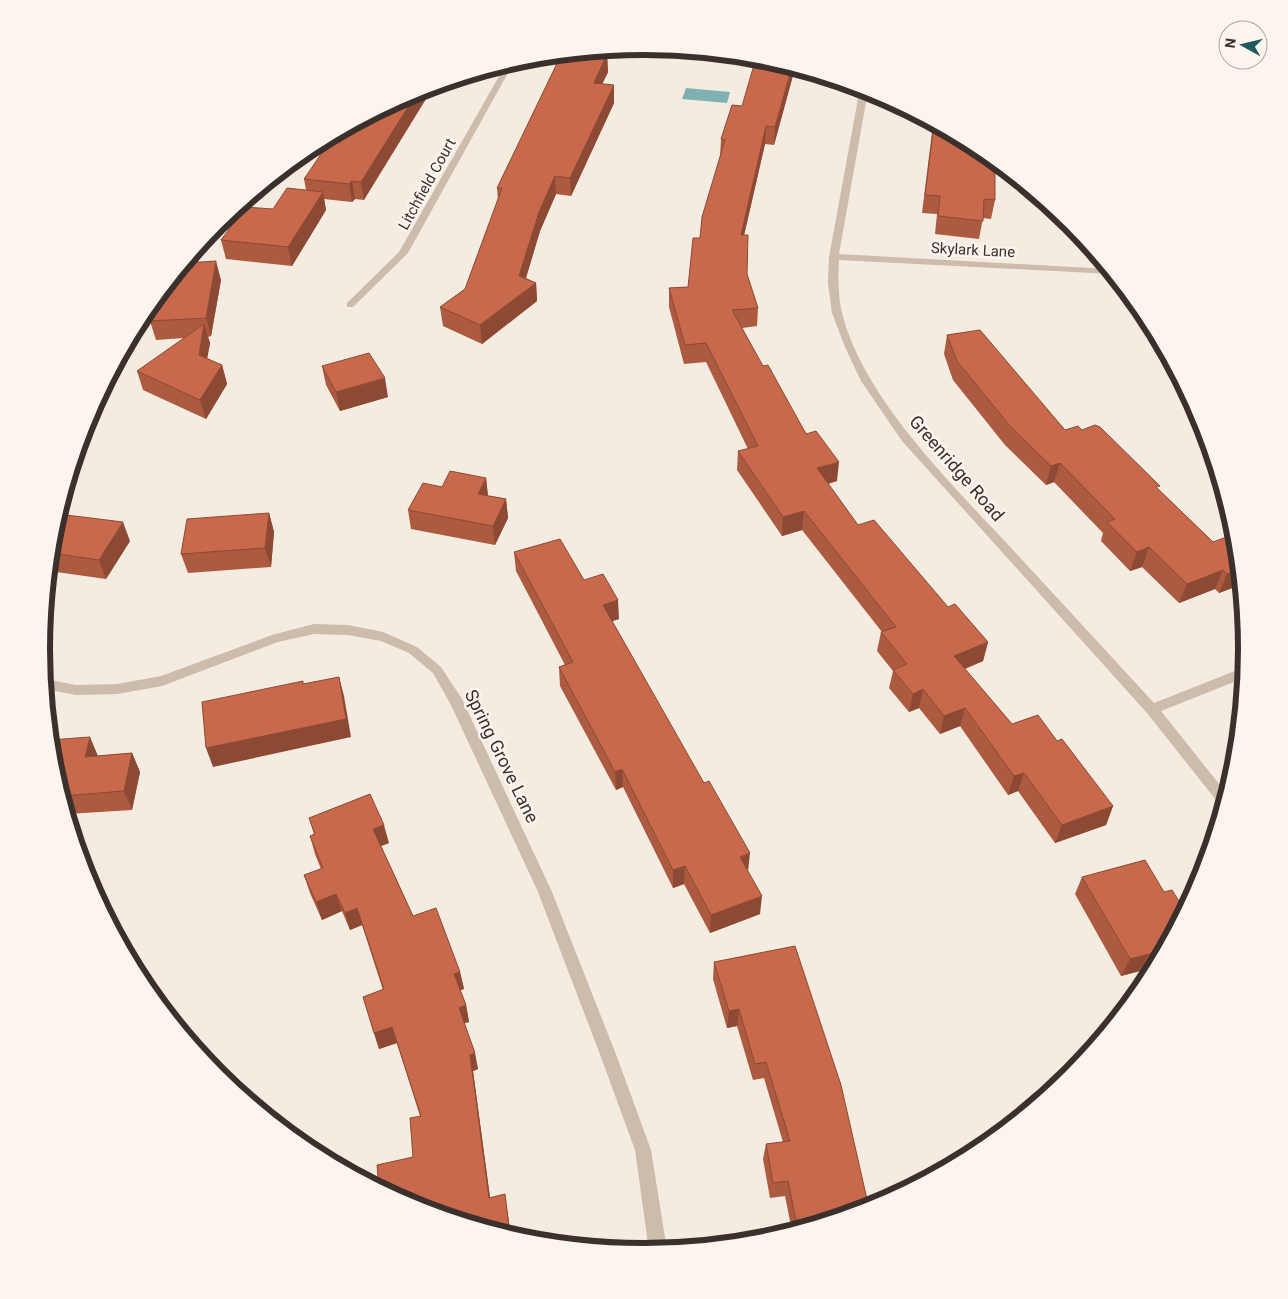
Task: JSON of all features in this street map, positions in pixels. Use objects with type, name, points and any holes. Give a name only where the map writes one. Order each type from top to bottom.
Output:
[{"type":"street","name":"Litchfield Court","points":[[350,306],[403,253],[506,72]]},
{"type":"street","name":"Greenridge Road","points":[[862,98],[834,257],[833,283],[837,314],[866,381],[906,438],[960,500],[1152,708],[1220,795]]},
{"type":"street","name":"Skylark Lane","points":[[834,257],[1102,272]]},
{"type":"street","name":"Spring Grove Lane","points":[[51,685],[76,690],[117,689],[162,681],[276,638],[314,629],[348,630],[383,637],[413,650],[437,670],[458,703],[545,892],[609,1057],[643,1150],[657,1243]]},
{"type":"street","points":[[1152,708],[1237,675]]},
{"type":"water","points":[[686,88],[730,92],[727,103],[682,99]]},
{"type":"building","points":[[606,57],[594,83],[614,85],[570,178],[555,176],[539,212],[519,276],[536,283],[480,325],[440,307],[465,289],[502,188],[497,188],[557,62]]},
{"type":"building","points":[[754,66],[790,74],[775,127],[766,126],[741,235],[748,235],[747,274],[758,308],[732,310],[763,366],[768,365],[806,434],[816,431],[839,462],[817,468],[858,525],[874,520],[948,607],[955,604],[988,642],[954,656],[1012,724],[1038,715],[1057,741],[1062,739],[1113,806],[1062,825],[1024,773],[1014,776],[965,708],[944,716],[923,689],[913,694],[893,670],[907,664],[881,632],[896,627],[804,511],[783,517],[738,451],[758,446],[706,343],[685,345],[669,288],[688,287],[693,238],[700,238],[702,217],[725,140],[721,139],[732,105],[742,106]]},
{"type":"building","points":[[410,104],[361,182],[352,181],[349,184],[304,179],[324,150],[347,135]]},
{"type":"building","points":[[933,131],[995,170],[995,200],[984,199],[983,221],[938,216],[940,196],[925,195]]},
{"type":"building","points":[[287,188],[323,192],[288,247],[221,240],[239,215],[248,207],[273,209]]},
{"type":"building","points":[[216,261],[206,318],[150,321],[151,318],[193,262]]},
{"type":"building","points":[[204,324],[199,355],[222,365],[200,400],[137,371]]},
{"type":"building","points":[[980,330],[1065,430],[1078,426],[1082,430],[1095,425],[1100,427],[1160,486],[1156,487],[1213,542],[1227,537],[1233,572],[1227,574],[1223,570],[1187,584],[1149,547],[1137,552],[1107,522],[1115,519],[1060,463],[1051,466],[1010,426],[957,361],[947,335]]},
{"type":"building","points":[[369,353],[385,378],[336,392],[322,366]]},
{"type":"building","points":[[450,471],[486,478],[478,494],[506,499],[493,526],[408,510],[423,483],[442,487]]},
{"type":"building","points":[[269,513],[265,548],[181,554],[187,519]]},
{"type":"building","points":[[66,515],[123,522],[99,560],[58,554]]},
{"type":"building","points":[[560,539],[584,580],[603,574],[618,600],[603,605],[704,783],[709,781],[750,853],[740,857],[762,896],[711,915],[685,866],[673,870],[622,769],[615,772],[559,667],[573,662],[514,552]]},
{"type":"building","points":[[339,677],[346,719],[206,748],[202,702],[303,681],[303,684]]},
{"type":"building","points":[[90,737],[85,757],[132,753],[124,791],[68,795],[57,739]]},
{"type":"building","points":[[370,794],[384,825],[373,829],[413,916],[436,908],[460,972],[454,974],[466,1005],[459,1008],[475,1053],[470,1055],[489,1198],[505,1194],[509,1227],[453,1212],[378,1181],[377,1165],[413,1157],[410,1118],[421,1116],[392,1027],[374,1033],[363,997],[384,989],[357,908],[345,913],[336,894],[316,902],[304,875],[323,868],[310,836],[315,834],[309,818]]},
{"type":"building","points":[[1145,860],[1164,892],[1172,890],[1181,904],[1151,958],[1149,954],[1130,959],[1082,877]]},
{"type":"building","points":[[795,946],[841,1085],[867,1200],[835,1212],[797,1223],[788,1181],[773,1183],[766,1144],[790,1141],[766,1062],[755,1064],[739,1009],[729,1011],[714,962]]}]
